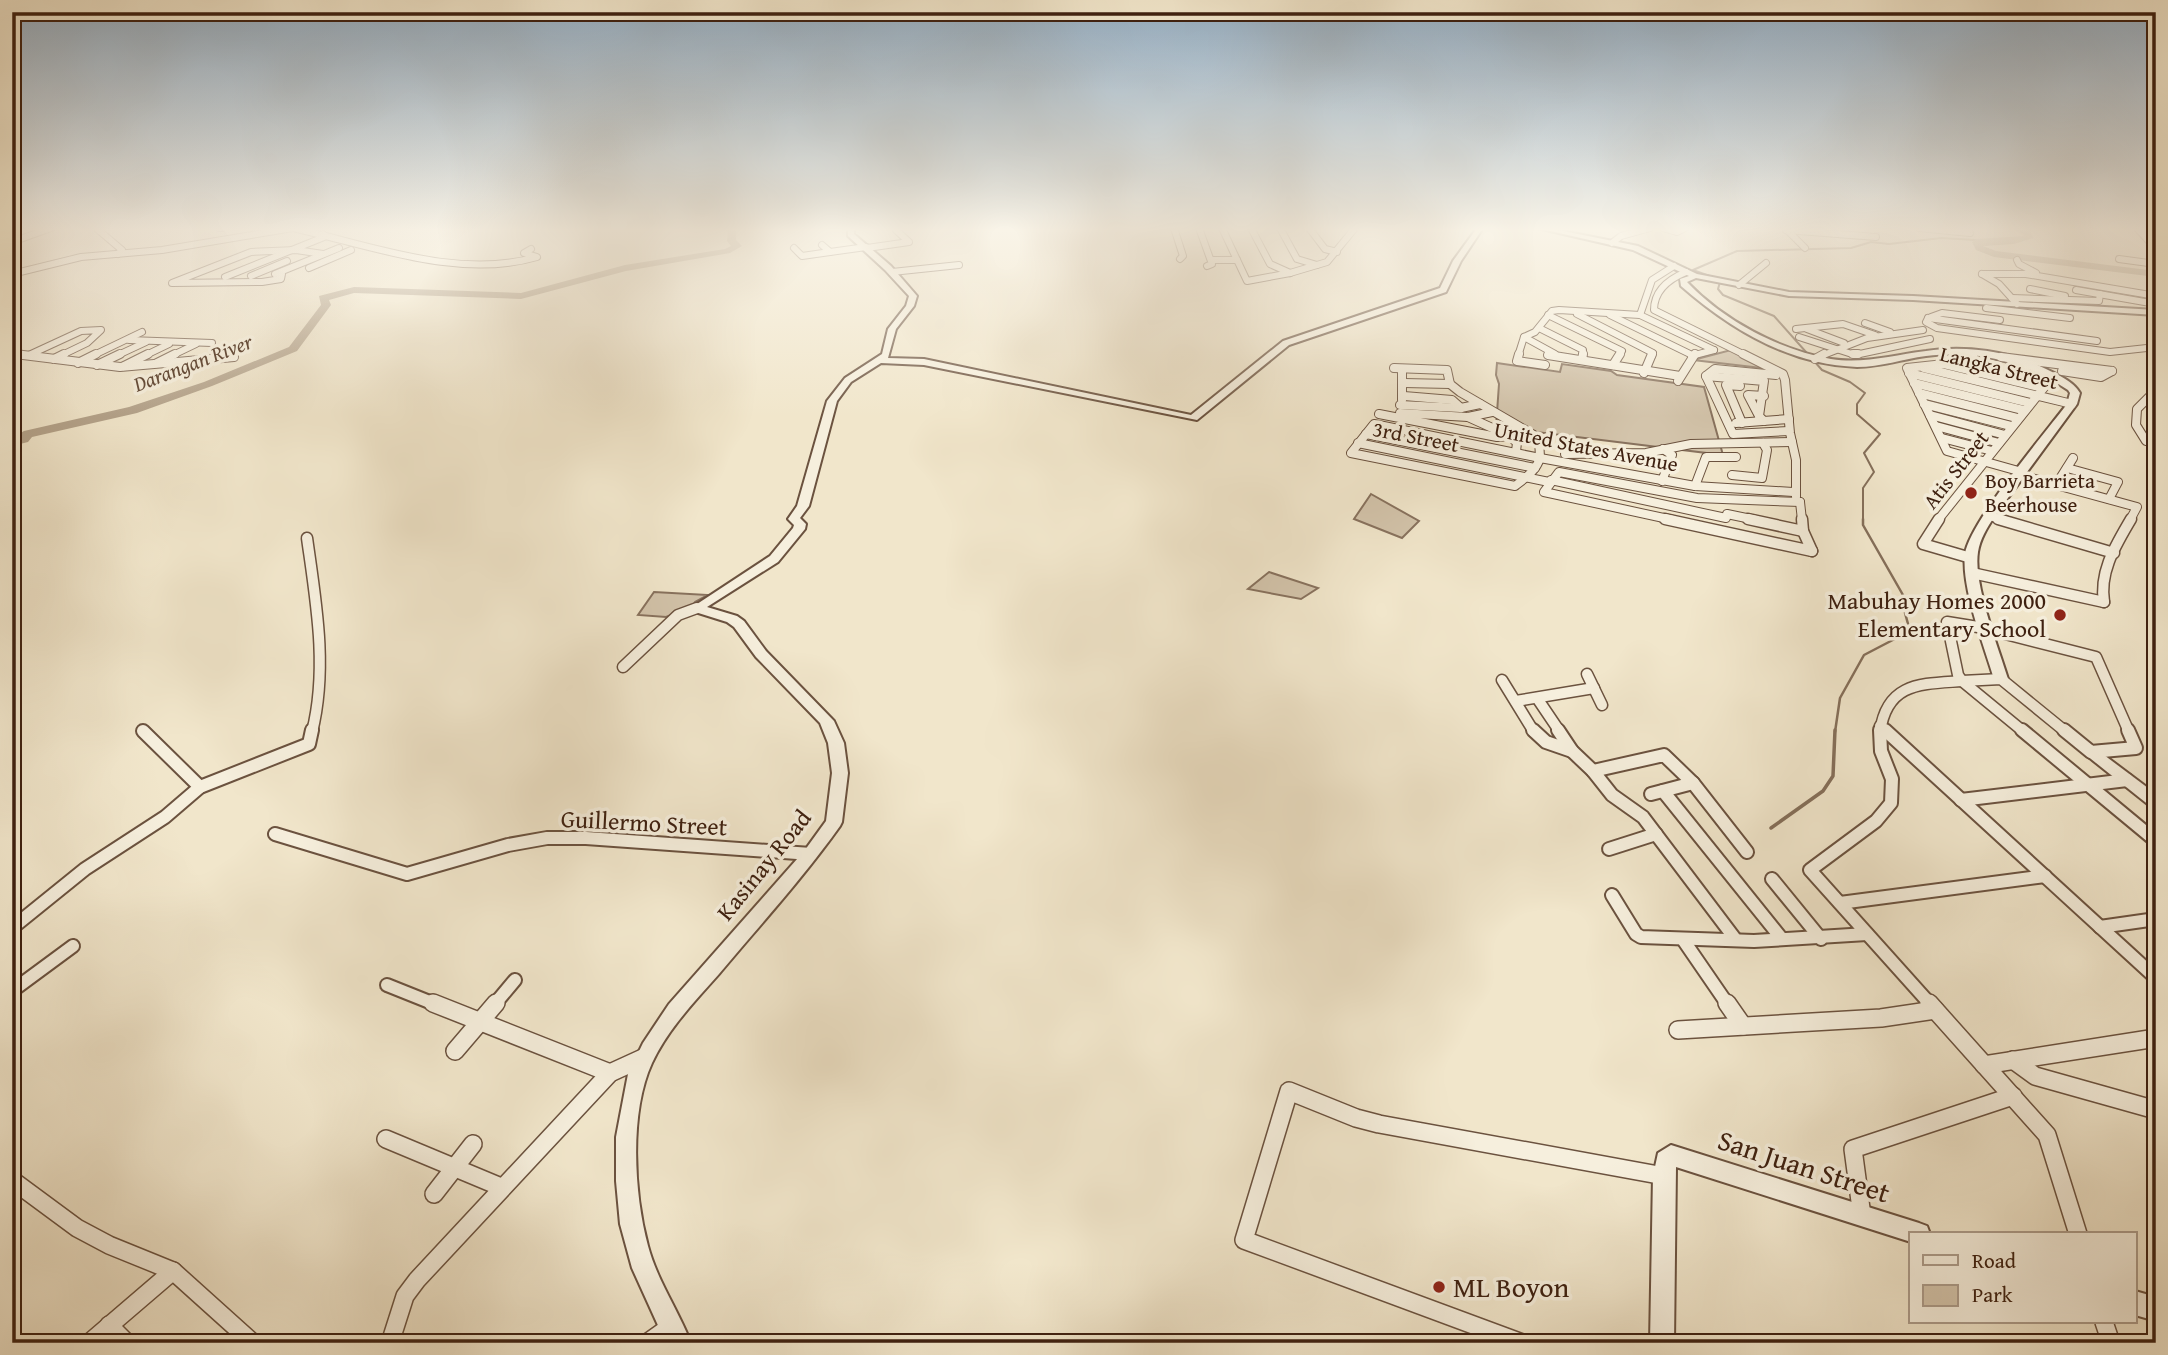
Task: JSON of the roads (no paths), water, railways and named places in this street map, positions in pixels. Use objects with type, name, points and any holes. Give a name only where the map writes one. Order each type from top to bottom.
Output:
[{"type":"street","points":[[623,667],[678,615],[697,608],[774,559],[799,529],[800,524],[794,519],[803,506],[832,401],[848,380],[886,355],[892,329],[910,306],[913,296],[909,291]]},
{"type":"street","points":[[881,360],[924,362],[1193,418],[1286,343],[1439,291]]},
{"type":"street","points":[[1640,314],[1649,291]]},
{"type":"street","points":[[1660,291],[1653,303],[1654,310],[1780,375],[1787,385],[1789,431],[1797,474],[1793,492],[1800,502],[1803,531],[1812,551],[1545,492],[1550,481],[1559,472],[1697,498],[1800,502]]},
{"type":"street","points":[[1692,291],[1739,326],[1813,358],[1864,364],[1949,351],[2031,366],[2060,379],[2075,393],[2072,404],[1977,535],[1971,558],[1972,573],[2001,679],[2156,802]]},
{"type":"street","points":[[1778,291],[1802,295],[1978,302],[2099,300],[2099,294]]},
{"type":"street","points":[[2005,291],[2015,302],[2150,313]]},
{"type":"street","points":[[2033,291],[2043,300]]},
{"type":"street","points":[[2043,291],[2064,295],[2077,301]]},
{"type":"street","points":[[2082,291],[2156,296]]},
{"type":"street","points":[[2111,291],[2156,304]]},
{"type":"street","points":[[2133,296],[2150,313]]},
{"type":"street","points":[[1978,302],[2010,329]]},
{"type":"street","points":[[1986,308],[2070,318]]},
{"type":"street","points":[[1549,353],[1545,368],[1517,361],[1524,337],[1539,328],[1552,311],[1605,312],[1640,314],[1714,350],[1692,355],[1605,312]]},
{"type":"street","points":[[1571,311],[1653,353],[1644,373]]},
{"type":"street","points":[[1928,318],[1942,313],[2000,320]]},
{"type":"street","points":[[1548,315],[1622,351],[1613,365]]},
{"type":"street","points":[[1928,318],[2097,341]]},
{"type":"street","points":[[1928,318],[1926,322],[1937,328],[2110,352],[2156,347]]},
{"type":"street","points":[[1865,323],[1892,333]]},
{"type":"street","points":[[1877,336],[1843,324],[1805,328],[1797,333],[1833,349],[1855,355],[1930,339],[1913,331]]},
{"type":"street","points":[[1823,326],[1860,339]]},
{"type":"street","points":[[1539,328],[1583,350],[1582,360]]},
{"type":"street","points":[[1805,328],[1844,344]]},
{"type":"street","points":[[1813,358],[1860,339],[1923,330]]},
{"type":"street","points":[[27,355],[81,331],[101,331]]},
{"type":"street","points":[[44,357],[101,331]]},
{"type":"street","points":[[54,359],[88,343],[101,331]]},
{"type":"street","points":[[75,365],[142,332]]},
{"type":"street","points":[[1524,337],[1560,357],[1679,379],[1692,355]]},
{"type":"street","points":[[129,340],[212,343]]},
{"type":"street","points":[[94,366],[147,341]]},
{"type":"street","points":[[121,368],[172,342]]},
{"type":"street","points":[[152,366],[197,343]]},
{"type":"street","points":[[12,354],[44,357],[75,365],[121,368],[234,357]]},
{"type":"street","points":[[1961,368],[1973,356]]},
{"type":"street","points":[[1999,360],[2031,359],[2112,371],[2101,377],[2062,371],[2031,359]]},
{"type":"street","points":[[1989,374],[1999,360]]},
{"type":"street","points":[[1972,573],[2104,602],[2100,589],[2137,507],[1947,451],[1907,368],[1944,363],[2043,388]]},
{"type":"street","name":"Langka Street","points":[[1918,367],[2033,399],[2072,404]]},
{"type":"street","points":[[1706,376],[1714,369],[1780,375]]},
{"type":"street","points":[[2015,381],[2026,369]]},
{"type":"street","points":[[1909,373],[2033,399]]},
{"type":"street","points":[[1706,376],[1764,388]]},
{"type":"street","points":[[1706,376],[1734,439],[1736,457],[1729,488]]},
{"type":"street","points":[[1402,380],[1448,377]]},
{"type":"street","points":[[1402,380],[1448,377]]},
{"type":"street","points":[[1448,377],[1460,392]]},
{"type":"street","points":[[1402,380],[1460,392],[1539,438],[1543,457],[1535,468],[1515,486],[1351,453],[1366,433],[1535,468]]},
{"type":"street","points":[[1392,414],[1400,405],[1402,380]]},
{"type":"street","points":[[1402,380],[1452,400],[1461,408]]},
{"type":"street","name":"Atis Street","points":[[1971,558],[1923,544],[1949,504],[2050,380]]},
{"type":"street","points":[[1914,383],[2024,410]]},
{"type":"street","points":[[1742,423],[1726,385],[1764,388]]},
{"type":"street","points":[[1762,419],[1764,388]]},
{"type":"street","points":[[1762,419],[1748,396],[1764,388]]},
{"type":"street","points":[[2156,390],[2137,409],[2136,425],[2146,441],[2156,442]]},
{"type":"street","points":[[1919,393],[2017,418]]},
{"type":"street","points":[[1400,405],[1461,408],[1480,404]]},
{"type":"street","points":[[1924,404],[2011,426]]},
{"type":"street","points":[[1379,414],[1468,417],[1492,412]]},
{"type":"street","points":[[1392,414],[1497,436],[1510,436]]},
{"type":"street","points":[[1930,415],[2005,435]]},
{"type":"street","points":[[1468,417],[1510,436],[1517,443],[1516,451]]},
{"type":"street","points":[[1726,423],[1789,419]]},
{"type":"street","name":"United States Avenue","points":[[1366,433],[1374,424],[1662,481],[1695,486],[1793,492]]},
{"type":"street","points":[[1936,426],[1999,443]]},
{"type":"street","points":[[1565,454],[1637,453],[1789,431]]},
{"type":"street","points":[[1942,438],[1992,452]]},
{"type":"street","points":[[1734,439],[1763,443],[1793,442]]},
{"type":"street","name":"3rd Street","points":[[1358,443],[1803,531]]},
{"type":"street","points":[[1732,475],[1762,478],[1768,450],[1763,443]]},
{"type":"street","points":[[1662,449],[1672,454],[1662,481]]},
{"type":"street","points":[[1632,465],[1637,453]]},
{"type":"street","points":[[1599,470],[1606,454]]},
{"type":"street","points":[[1695,486],[1706,457],[1736,457]]},
{"type":"street","points":[[2056,485],[2073,458]]},
{"type":"street","points":[[2067,468],[2118,482],[2109,499]]},
{"type":"street","points":[[1722,530],[1729,499]]},
{"type":"street","points":[[1989,516],[2114,553]]},
{"type":"street","points":[[12,928],[78,874],[165,817],[200,787],[309,744],[318,713],[321,647],[307,538]]},
{"type":"street","name":"Kasinay Road","points":[[675,1334],[636,1247],[625,1179],[629,1125],[638,1075],[645,1057],[676,1010],[811,854],[834,822],[840,773],[827,722],[761,654],[739,624],[732,619],[697,608]]},
{"type":"street","points":[[2091,752],[2136,748],[2096,657],[1947,622],[1958,676],[1963,682],[2156,841]]},
{"type":"street","points":[[1587,674],[1602,705]]},
{"type":"street","points":[[2001,679],[1906,688],[1898,694],[1884,714],[1880,726],[1881,751],[1892,780],[1892,803],[1877,821],[1810,870],[2047,1135],[2077,1232]]},
{"type":"street","points":[[1502,680],[1528,724],[1544,744],[1572,751]]},
{"type":"street","points":[[1516,701],[1594,688]]},
{"type":"street","points":[[1537,698],[1572,751],[1604,787],[1643,817],[1736,940]]},
{"type":"street","points":[[1880,726],[2156,978]]},
{"type":"street","points":[[143,731],[200,787]]},
{"type":"street","points":[[1592,771],[1664,755],[1693,783],[1747,852]]},
{"type":"street","points":[[1961,800],[2127,780]]},
{"type":"street","points":[[1693,783],[1657,793],[1782,939]]},
{"type":"street","name":"Guillermo Street","points":[[275,834],[407,874],[508,845],[547,838],[586,838],[811,854]]},
{"type":"street","points":[[1609,849],[1656,834]]},
{"type":"street","points":[[1840,904],[2045,876]]},
{"type":"street","points":[[1772,879],[1821,939]]},
{"type":"street","points":[[1612,895],[1636,934],[1641,937],[1684,941],[1821,939],[1867,934]]},
{"type":"street","points":[[2100,927],[2156,919]]},
{"type":"street","points":[[1684,941],[1743,1027]]},
{"type":"street","points":[[12,991],[73,946]]},
{"type":"street","points":[[455,1051],[514,980]]},
{"type":"street","points":[[387,985],[610,1073]]},
{"type":"street","points":[[1678,1030],[1881,1018],[1935,1010]]},
{"type":"street","points":[[1984,1065],[2156,1038]]},
{"type":"street","points":[[390,1343],[405,1296],[501,1187],[610,1073],[645,1057]]},
{"type":"street","points":[[2012,1060],[2035,1076],[2156,1110]]},
{"type":"street","points":[[1522,1343],[1244,1240],[1289,1091],[1379,1124],[1668,1166],[1662,1343]]},
{"type":"street","points":[[1862,1216],[1853,1149],[2013,1096]]},
{"type":"street","points":[[386,1139],[501,1187]]},
{"type":"street","points":[[434,1194],[473,1144]]},
{"type":"street","name":"San Juan Street","points":[[1668,1166],[1862,1216],[1913,1232]]},
{"type":"street","points":[[15,1185],[77,1228],[109,1245],[173,1271],[252,1343]]},
{"type":"street","points":[[89,1343],[173,1271]]},
{"type":"street","points":[[2136,1303],[2156,1309]]},
{"type":"street","points":[[2105,1324],[2111,1343]]},
{"type":"street","points":[[109,1325],[127,1343]]},
{"type":"street","points":[[646,1343],[675,1334]]},
{"type":"waterway","name":"Darangan River","points":[[12,442],[23,439],[28,434],[133,410],[208,384],[293,349],[326,305],[323,298],[349,291]]},
{"type":"waterway","name":"Darangan River","points":[[388,291],[521,296],[539,291]]},
{"type":"waterway","points":[[1720,291],[1723,295],[1774,316],[1822,370],[1850,382],[1865,393],[1857,404],[1857,414],[1880,434],[1864,453],[1874,472],[1863,488],[1863,525],[1907,602],[1905,613],[1910,631],[1864,655],[1840,698],[1835,732]]},
{"type":"waterway","points":[[1771,828],[1823,791],[1833,776],[1835,730]]},
{"type":"place","name":"Boy Barrieta Beerhouse","points":[[1971,493]]},
{"type":"place","name":"Mabuhay Homes 2000 Elementary School","points":[[2060,615]]},
{"type":"place","name":"ML Boyon","points":[[1439,1287]]}]
